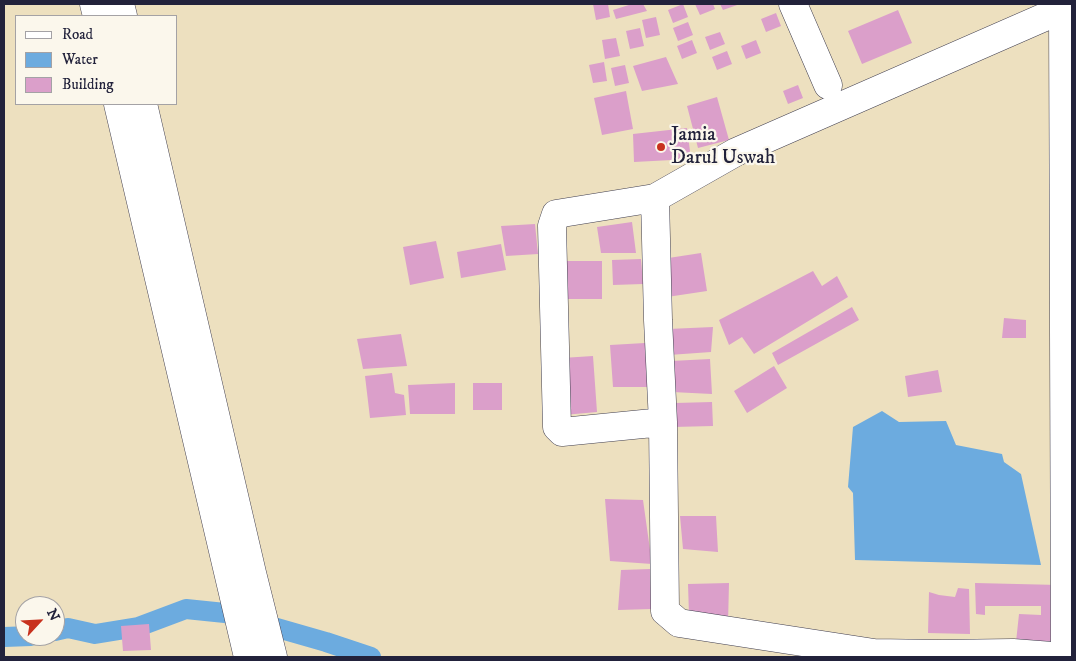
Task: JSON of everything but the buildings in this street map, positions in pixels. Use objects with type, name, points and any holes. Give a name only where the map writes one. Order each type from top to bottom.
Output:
[{"type":"street","points":[[793,4],[828,85]]},
{"type":"street","points":[[655,198],[658,320],[664,422],[665,611],[678,623],[874,652],[939,654],[1013,653],[1065,657],[1068,126],[1063,7],[736,152],[655,198],[556,214],[552,226],[556,427],[562,432],[664,422]]},
{"type":"street","points":[[118,105],[260,654]]},
{"type":"street","points":[[143,105],[244,590]]},
{"type":"water","points":[[882,411],[899,422],[946,421],[956,445],[1002,454],[1004,462],[1021,474],[1041,565],[855,560],[853,493],[848,487],[853,427]]},
{"type":"waterway","points":[[65,629],[95,634],[138,627],[186,609],[225,613],[371,657]]},
{"type":"waterway","points":[[4,637],[15,637]]},
{"type":"place","name":"Jamia Darul Uswah","points":[[661,147]]}]
